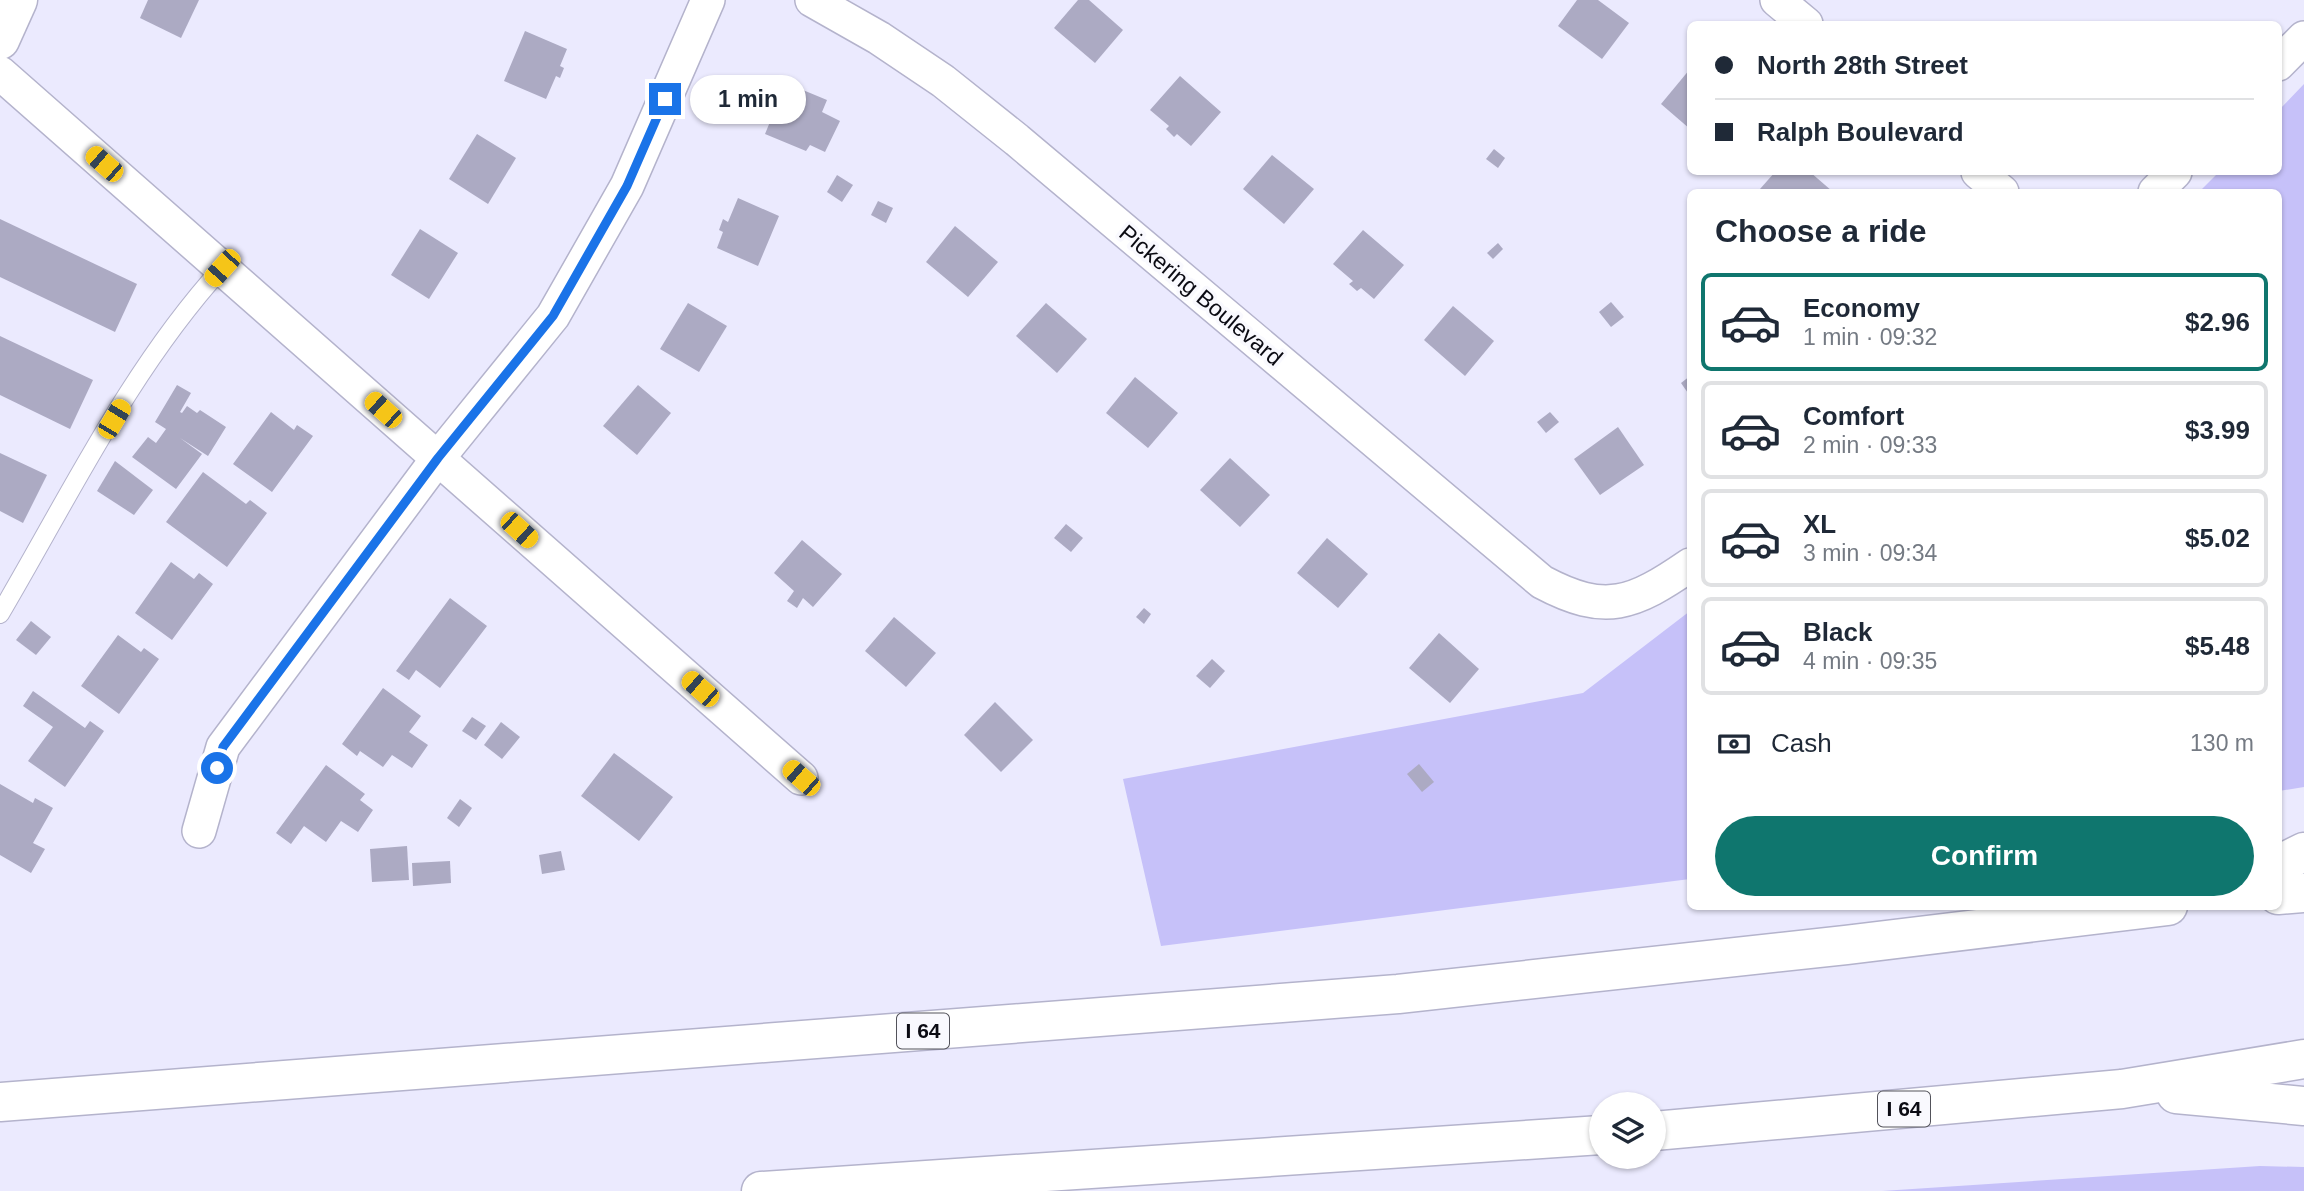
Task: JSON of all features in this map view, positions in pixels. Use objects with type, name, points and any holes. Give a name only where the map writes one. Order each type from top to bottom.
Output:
[{"type":"main road","points":[[0,40],[18,0]]},
{"type":"main road","points":[[2282,863],[2304,852]]},
{"type":"main road","points":[[2282,895],[2304,892]]},
{"type":"main road","name":"I 64","points":[[0,1102],[1398,994],[2135,910]]},
{"type":"main road","name":"I 64","points":[[1666,1130],[2122,1089],[2304,1059]]},
{"type":"main road","points":[[2122,1089],[2304,1106]]},
{"type":"main road","points":[[761,1191],[1589,1136]]},
{"type":"street","points":[[199,831],[223,747],[438,458],[553,316],[627,186],[708,0]]},
{"type":"street","name":"Pickering Boulevard","points":[[811,0],[879,38],[943,81],[1017,139],[1542,582],[1581,600],[1607,604],[1625,600],[1659,586],[1687,567]]},
{"type":"street","points":[[1777,0],[1802,21]]},
{"type":"street","points":[[2282,60],[2304,38]]},
{"type":"street","points":[[0,74],[801,778]]},
{"type":"street","points":[[1982,175],[1998,189]]},
{"type":"street","points":[[2158,189],[2172,175]]},
{"type":"lane","points":[[0,614],[141,374],[197,296],[222,268]]},
{"type":"shaded area","points":[[2304,84],[2304,787],[2282,791],[2282,189],[2202,189],[2216,175],[2282,175],[2282,107]]},
{"type":"shaded area","points":[[1687,613],[1687,879],[1161,946],[1123,779],[1583,693]]},
{"type":"shaded area","points":[[2260,1166],[2304,1167],[2304,1191],[1882,1191]]},
{"type":"building","points":[[148,0],[199,0],[181,38],[140,18]]},
{"type":"building","points":[[1078,0],[1089,0],[1123,30],[1095,63],[1054,28]]},
{"type":"building","points":[[1577,0],[1598,0],[1629,23],[1602,59],[1558,26]]},
{"type":"building","points":[[525,31],[567,49],[560,66],[564,68],[560,78],[556,76],[546,99],[504,81]]},
{"type":"building","points":[[1687,73],[1687,126],[1661,104]]},
{"type":"building","points":[[1180,76],[1221,112],[1191,146],[1177,134],[1174,137],[1166,129],[1169,126],[1150,110]]},
{"type":"building","points":[[786,83],[827,100],[822,112],[840,121],[825,152],[810,145],[806,151],[765,134]]},
{"type":"building","points":[[477,134],[516,158],[488,204],[449,179]]},
{"type":"building","points":[[1494,149],[1505,158],[1498,168],[1486,159]]},
{"type":"building","points":[[1272,155],[1314,189],[1284,224],[1243,189]]},
{"type":"building","points":[[837,175],[853,185],[842,202],[827,192]]},
{"type":"building","points":[[1772,175],[1813,175],[1830,189],[1760,189]]},
{"type":"building","points":[[738,198],[779,216],[758,266],[717,248],[723,232],[719,230],[723,219],[728,222]]},
{"type":"building","points":[[878,201],[893,208],[886,223],[871,215]]},
{"type":"building","points":[[0,219],[137,284],[115,332],[0,277]]},
{"type":"building","points":[[955,226],[998,262],[968,297],[926,262]]},
{"type":"building","points":[[420,229],[458,253],[429,299],[391,275]]},
{"type":"building","points":[[1363,230],[1404,265],[1374,299],[1361,288],[1357,291],[1349,284],[1353,281],[1333,264]]},
{"type":"building","points":[[1498,243],[1503,249],[1493,259],[1487,253]]},
{"type":"building","points":[[1611,302],[1624,317],[1611,327],[1599,312]]},
{"type":"building","points":[[688,303],[727,326],[699,372],[660,349]]},
{"type":"building","points":[[1046,303],[1087,339],[1057,373],[1016,336]]},
{"type":"building","points":[[1453,306],[1494,341],[1465,376],[1424,340]]},
{"type":"building","points":[[0,336],[93,380],[70,429],[0,395]]},
{"type":"building","points":[[1135,377],[1178,413],[1148,448],[1106,413]]},
{"type":"building","points":[[1687,378],[1687,392],[1681,383]]},
{"type":"building","points":[[177,385],[191,393],[180,412],[187,406],[197,413],[200,410],[226,427],[208,456],[180,438],[202,454],[176,489],[132,457],[148,437],[156,443],[166,429],[155,422]]},
{"type":"building","points":[[638,385],[671,413],[637,455],[603,426]]},
{"type":"building","points":[[271,412],[294,430],[297,425],[313,436],[272,492],[233,464]]},
{"type":"building","points":[[1550,412],[1559,422],[1546,433],[1537,422]]},
{"type":"building","points":[[1618,427],[1644,465],[1600,495],[1574,459]]},
{"type":"building","points":[[0,453],[47,475],[23,523],[0,511]]},
{"type":"building","points":[[1230,458],[1270,495],[1240,527],[1200,490]]},
{"type":"building","points":[[115,461],[153,490],[134,515],[97,491]]},
{"type":"building","points":[[203,472],[246,504],[250,500],[267,513],[227,567],[166,522]]},
{"type":"building","points":[[1066,524],[1083,538],[1071,552],[1054,538]]},
{"type":"building","points":[[1327,538],[1368,574],[1338,608],[1297,573]]},
{"type":"building","points":[[802,540],[842,574],[813,607],[803,598],[797,608],[787,601],[794,591],[774,573]]},
{"type":"building","points":[[171,562],[194,579],[199,573],[213,584],[172,640],[135,613]]},
{"type":"building","points":[[450,598],[487,626],[440,688],[416,670],[409,680],[396,671]]},
{"type":"building","points":[[1144,608],[1151,614],[1144,624],[1136,617]]},
{"type":"building","points":[[894,617],[936,653],[906,687],[865,651]]},
{"type":"building","points":[[31,621],[51,637],[36,655],[16,640]]},
{"type":"building","points":[[1439,633],[1479,669],[1450,703],[1409,668]]},
{"type":"building","points":[[118,635],[141,652],[144,648],[159,659],[119,714],[81,686]]},
{"type":"building","points":[[1212,659],[1225,671],[1210,688],[1196,676]]},
{"type":"building","points":[[383,688],[421,716],[409,732],[428,745],[412,768],[392,755],[383,767],[360,751],[357,756],[342,744]]},
{"type":"building","points":[[33,691],[85,728],[90,721],[104,731],[65,787],[28,761],[53,727],[23,706]]},
{"type":"building","points":[[995,702],[1033,740],[1001,772],[964,735]]},
{"type":"building","points":[[472,717],[486,726],[476,740],[462,731]]},
{"type":"building","points":[[501,722],[520,737],[502,759],[484,745]]},
{"type":"building","points":[[614,753],[673,797],[639,841],[581,796]]},
{"type":"building","points":[[1419,764],[1434,782],[1422,792],[1407,774]]},
{"type":"building","points":[[326,765],[365,794],[360,800],[373,810],[358,832],[341,821],[326,842],[304,826],[291,844],[276,833]]},
{"type":"building","points":[[0,784],[33,803],[35,798],[53,808],[33,843],[45,849],[31,873],[0,855]]},
{"type":"building","points":[[460,799],[472,808],[459,827],[447,818]]},
{"type":"building","points":[[407,846],[409,880],[372,882],[370,849]]},
{"type":"building","points":[[561,851],[565,870],[542,874],[539,855]]},
{"type":"building","points":[[450,861],[451,883],[413,886],[412,863]]},
{"type":"route","points":[[217,768],[223,747],[438,458],[553,316],[627,186],[665,99]]}]
